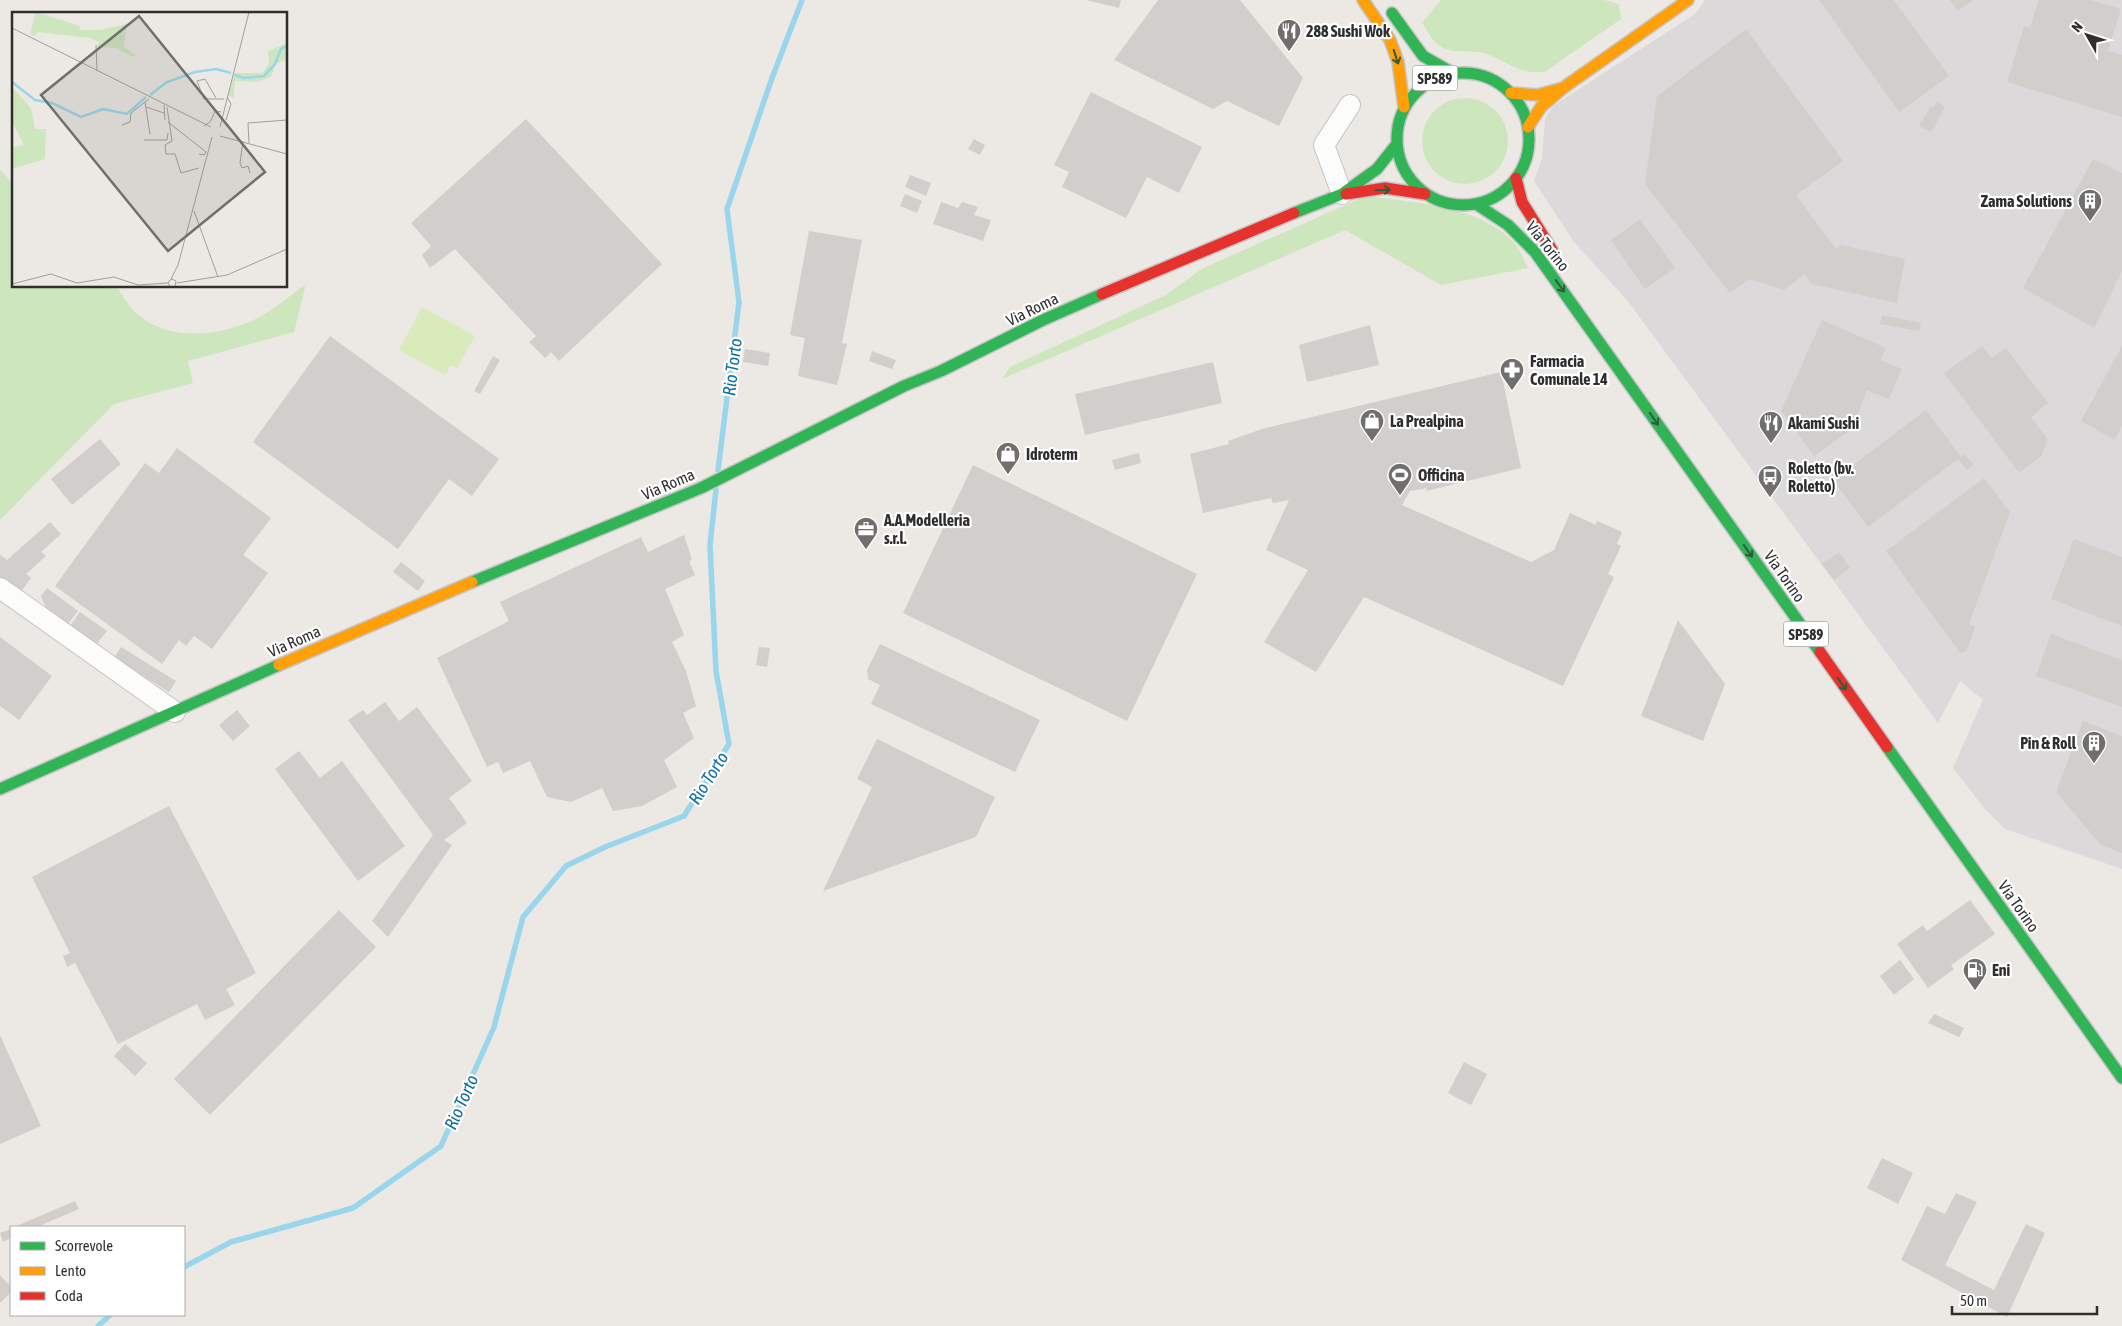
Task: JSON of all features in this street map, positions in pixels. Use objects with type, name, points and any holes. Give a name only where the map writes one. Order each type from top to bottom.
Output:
[{"type":"street","points":[[1363,0],[1390,40],[1398,62],[1404,107]]},
{"type":"street","points":[[1528,127],[1541,107],[1563,88],[1688,0]]},
{"type":"street","name":"SP589","points":[[1387,6],[1419,54],[1434,65],[1453,73]]},
{"type":"street","name":"SP589","points":[[1453,73],[1475,73],[1494,80],[1511,93],[1523,111],[1528,127],[1527,154],[1516,178],[1505,190],[1492,199],[1476,204],[1458,205],[1441,202],[1424,194],[1410,181],[1401,164],[1396,145],[1397,126],[1404,107],[1416,91],[1428,83],[1453,73]]},
{"type":"street","points":[[1511,93],[1538,95],[1563,88]]},
{"type":"street","points":[[1342,194],[1324,145],[1350,105]]},
{"type":"street","points":[[1342,194],[1377,169],[1396,145]]},
{"type":"street","name":"Via Torino","points":[[1516,178],[1522,202],[1561,262]]},
{"type":"street","points":[[1342,194],[1385,188],[1424,194]]},
{"type":"street","name":"Via Roma","points":[[0,789],[168,708],[701,488],[904,386],[941,371],[1043,320],[1155,270],[1342,194]]},
{"type":"street","name":"Via Torino","points":[[1476,204],[1495,214],[1516,231],[1535,252],[2122,1078]]},
{"type":"street","points":[[0,588],[168,708]]},
{"type":"shaded area","points":[[1705,0],[2122,0],[2122,869],[2005,829],[1985,809],[1953,768],[1983,700],[1960,681],[1938,723],[1627,300],[1574,242],[1534,181],[1542,158],[1545,119],[1553,106],[1695,14]]},
{"type":"green space","points":[[1441,0],[1604,0],[1619,4],[1621,19],[1546,71],[1536,72],[1519,69],[1486,54],[1452,50],[1438,45],[1422,23]]},
{"type":"green space","points":[[1465,98],[1481,101],[1489,105],[1501,117],[1505,125],[1508,141],[1505,157],[1501,165],[1489,177],[1481,181],[1465,184],[1449,181],[1441,177],[1429,165],[1425,157],[1422,141],[1425,125],[1429,117],[1441,105],[1449,101]]},
{"type":"green space","points":[[0,169],[12,183],[12,288],[117,288],[134,311],[151,324],[185,333],[202,333],[220,331],[254,320],[273,309],[306,284],[294,332],[188,361],[193,383],[114,404],[0,520]]},
{"type":"green space","points":[[1366,196],[1446,208],[1485,221],[1501,231],[1515,244],[1528,268],[1441,285],[1345,230],[1002,379],[1010,367],[1166,295],[1203,268]]},
{"type":"green space","points":[[422,307],[475,336],[457,368],[451,365],[445,375],[399,350]]},
{"type":"building","points":[[1086,0],[1121,0],[1119,8]]},
{"type":"building","points":[[1158,0],[1240,0],[1303,78],[1279,126],[1227,101],[1213,109],[1114,60]]},
{"type":"building","points":[[1819,0],[1894,0],[1949,76],[1899,112]]},
{"type":"building","points":[[1950,0],[1973,0],[1958,11]]},
{"type":"building","points":[[2039,0],[2091,0],[2121,9],[2108,51],[2122,55],[2122,117],[2007,82],[2024,26],[2030,28]]},
{"type":"building","points":[[1746,29],[1843,161],[1796,195],[1836,249],[1841,245],[1905,259],[1897,303],[1812,284],[1805,274],[1784,290],[1750,279],[1730,293],[1645,184],[1657,96]]},
{"type":"building","points":[[1091,92],[1202,147],[1179,193],[1147,177],[1126,218],[1062,187],[1069,172],[1054,165]]},
{"type":"building","points":[[1937,102],[1945,107],[1931,132],[1919,126],[1930,107],[1933,108]]},
{"type":"building","points":[[526,119],[662,264],[559,361],[551,352],[545,358],[529,342],[536,336],[455,249],[430,268],[422,255],[431,246],[411,223]]},
{"type":"building","points":[[974,139],[985,145],[980,155],[968,149]]},
{"type":"building","name":"Zama Solutions","points":[[2093,159],[2122,173],[2122,271],[2094,328],[2023,288]]},
{"type":"building","points":[[910,175],[931,183],[926,196],[905,187]]},
{"type":"building","points":[[905,194],[922,201],[917,213],[900,206]]},
{"type":"building","points":[[941,202],[958,208],[962,202],[978,207],[974,215],[991,220],[983,241],[933,224]]},
{"type":"building","points":[[1640,219],[1675,268],[1645,289],[1611,240]]},
{"type":"building","points":[[809,231],[862,240],[842,343],[847,344],[837,385],[798,376],[805,338],[790,335]]},
{"type":"building","points":[[1882,315],[1921,323],[1919,331],[1880,324]]},
{"type":"building","points":[[1822,320],[1886,348],[1880,360],[1902,369],[1889,399],[1867,390],[1852,429],[1814,456],[1781,411]]},
{"type":"building","points":[[1370,325],[1379,365],[1307,382],[1299,345]]},
{"type":"building","points":[[330,336],[499,459],[472,496],[449,479],[398,549],[253,442]]},
{"type":"building","points":[[1982,346],[1992,358],[2006,348],[2048,403],[2031,417],[2048,440],[2041,456],[2019,473],[1944,373]]},
{"type":"building","points":[[2122,346],[2122,426],[2114,440],[2081,421]]},
{"type":"building","points":[[745,349],[770,353],[768,366],[743,362]]},
{"type":"building","points":[[872,351],[896,360],[892,369],[869,361]]},
{"type":"building","points":[[493,356],[500,360],[480,394],[474,391]]},
{"type":"building","points":[[1213,362],[1222,403],[1085,435],[1075,394]]},
{"type":"building","points":[[1501,372],[1521,468],[1426,491],[1427,488],[1410,491],[1402,505],[1531,562],[1554,550],[1570,513],[1596,525],[1597,521],[1622,532],[1617,544],[1621,546],[1608,574],[1614,577],[1563,686],[1364,597],[1316,672],[1264,642],[1308,570],[1266,550],[1289,500],[1273,503],[1271,498],[1203,513],[1190,454],[1229,444],[1228,441],[1262,429]]},
{"type":"building","points":[[1926,410],[1961,457],[1965,454],[1973,465],[1967,470],[1958,459],[1868,527],[1833,480]]},
{"type":"building","points":[[100,439],[121,464],[72,505],[51,479]]},
{"type":"building","points":[[177,448],[271,518],[243,555],[268,573],[212,649],[194,636],[186,646],[179,640],[162,664],[55,586],[145,463],[159,473]]},
{"type":"building","points":[[1139,453],[1141,463],[1115,470],[1112,460]]},
{"type":"building","points":[[973,465],[1197,574],[1127,721],[903,613]]},
{"type":"building","points":[[1984,478],[2010,512],[1969,624],[1975,627],[1966,652],[1960,653],[1886,551]]},
{"type":"building","points":[[50,522],[61,534],[41,552],[46,556],[26,574],[31,578],[20,593],[0,579],[0,555],[7,560]]},
{"type":"building","points":[[684,535],[692,560],[689,561],[695,575],[665,589],[684,635],[672,642],[686,671],[696,706],[683,713],[694,738],[664,760],[677,787],[642,806],[613,811],[602,788],[571,802],[547,797],[530,761],[503,773],[498,762],[487,767],[437,658],[509,621],[500,602],[641,537],[648,552]]},
{"type":"building","points":[[2074,539],[2122,557],[2122,626],[2051,599]]},
{"type":"building","points":[[1839,552],[1850,568],[1834,580],[1822,564]]},
{"type":"building","points":[[401,562],[425,581],[418,591],[393,572]]},
{"type":"building","points":[[47,588],[78,611],[67,625],[47,610],[41,596]]},
{"type":"building","points":[[80,612],[107,631],[95,646],[69,627]]},
{"type":"building","points":[[1678,620],[1725,684],[1703,741],[1641,716]]},
{"type":"building","points":[[2051,634],[2122,660],[2122,707],[2036,676]]},
{"type":"building","points":[[0,637],[52,676],[19,720],[0,706]]},
{"type":"building","points":[[880,644],[1040,720],[1015,772],[871,704],[880,685],[868,679],[867,670]]},
{"type":"building","points":[[121,647],[176,681],[169,692],[114,658]]},
{"type":"building","points":[[759,647],[770,648],[767,667],[756,665]]},
{"type":"building","points":[[385,702],[399,721],[417,707],[472,781],[449,798],[467,823],[444,840],[452,845],[388,937],[372,921],[433,835],[348,720],[363,710],[367,715]]},
{"type":"building","points":[[237,710],[250,726],[233,741],[219,725]]},
{"type":"building","name":"Pin & Roll","points":[[2083,721],[2122,736],[2122,853],[2101,845],[2056,792]]},
{"type":"building","points":[[877,739],[995,797],[976,837],[823,891],[872,787],[857,779]]},
{"type":"building","points":[[299,751],[320,778],[342,761],[405,846],[358,881],[275,769]]},
{"type":"building","points":[[169,806],[256,973],[226,989],[235,1005],[205,1020],[197,1004],[118,1044],[75,963],[67,967],[63,956],[70,953],[32,877]]},
{"type":"building","points":[[1970,900],[1995,934],[1951,965],[1954,969],[1928,988],[1897,944],[1923,925],[1927,931]]},
{"type":"building","points":[[339,910],[376,947],[210,1115],[174,1079]]},
{"type":"building","points":[[1900,960],[1914,979],[1894,995],[1880,976]]},
{"type":"building","points":[[1934,1014],[1964,1028],[1959,1037],[1928,1023]]},
{"type":"building","points":[[0,1035],[41,1126],[0,1144]]},
{"type":"building","points":[[125,1044],[147,1063],[135,1076],[114,1056]]},
{"type":"building","points":[[1464,1062],[1487,1074],[1471,1105],[1448,1093]]},
{"type":"building","points":[[1882,1158],[1913,1173],[1898,1204],[1867,1188]]},
{"type":"building","points":[[1956,1193],[1977,1202],[1945,1265],[1994,1290],[2026,1224],[2045,1233],[2007,1317],[1901,1260],[1927,1206],[1945,1214]]},
{"type":"building","points":[[75,1201],[79,1209],[39,1226],[16,1226]]},
{"type":"building","points":[[10,1229],[10,1238],[3,1242],[0,1233]]},
{"type":"building","points":[[0,1275],[10,1286],[10,1293],[0,1303]]},
{"type":"waterway","name":"Rio Torto","points":[[718,470],[739,302],[727,209],[772,78],[802,0]]},
{"type":"waterway","name":"Rio Torto","points":[[185,1266],[231,1242],[353,1208],[441,1146],[494,1027],[523,917],[566,866],[605,847],[684,816],[729,744],[716,671],[710,545],[716,489]]},
{"type":"waterway","name":"Rio Torto","points":[[98,1326],[109,1316]]},
{"type":"traffic: fast","points":[[1392,13],[1423,56],[1453,73]]},
{"type":"traffic: fast","points":[[1463,73],[1476,74],[1488,78],[1510,92],[1524,114],[1528,126],[1529,139],[1528,152],[1524,164],[1510,186],[1488,200],[1476,204],[1463,205],[1450,204],[1438,200],[1416,186],[1402,164],[1398,152],[1397,139],[1398,126],[1402,114],[1416,92],[1438,78],[1450,74],[1463,73]]},
{"type":"traffic: fast","points":[[1294,213],[1342,194],[1377,169],[1396,145]]},
{"type":"traffic: fast","points":[[1476,204],[1508,225],[1535,252],[1820,652]]},
{"type":"traffic: fast","points":[[472,582],[701,488],[904,386],[941,371],[1043,320],[1102,294]]},
{"type":"traffic: fast","points":[[0,789],[279,665]]},
{"type":"traffic: fast","points":[[1887,747],[2122,1078]]},
{"type":"traffic: slow","points":[[1363,0],[1390,40],[1398,62],[1404,107]]},
{"type":"traffic: slow","points":[[1528,127],[1541,107],[1563,88],[1688,0]]},
{"type":"traffic: slow","points":[[1511,93],[1538,95],[1563,88]]},
{"type":"traffic: slow","points":[[279,665],[472,582]]},
{"type":"traffic: jam","points":[[1516,178],[1522,202],[1552,250]]},
{"type":"traffic: jam","points":[[1346,194],[1385,188],[1425,194]]},
{"type":"traffic: jam","points":[[1102,294],[1294,213]]},
{"type":"traffic: jam","points":[[1820,652],[1887,747]]},
{"type":"place","name":"288 Sushi Wok","points":[[1289,52]]},
{"type":"place","name":"Zama Solutions","points":[[2090,222]]},
{"type":"place","name":"Farmacia Comunale 14","points":[[1512,391]]},
{"type":"place","name":"La Prealpina","points":[[1372,442]]},
{"type":"place","name":"Akami Sushi","points":[[1771,444]]},
{"type":"place","name":"Idroterm","points":[[1008,475]]},
{"type":"place","name":"Officina","points":[[1400,496]]},
{"type":"place","name":"Roletto (bv. Roletto)","points":[[1770,498]]},
{"type":"place","name":"A.A.Modelleria s.r.l.","points":[[866,550]]},
{"type":"place","name":"Pin & Roll","points":[[2094,764]]},
{"type":"place","name":"Eni","points":[[1975,991]]}]
